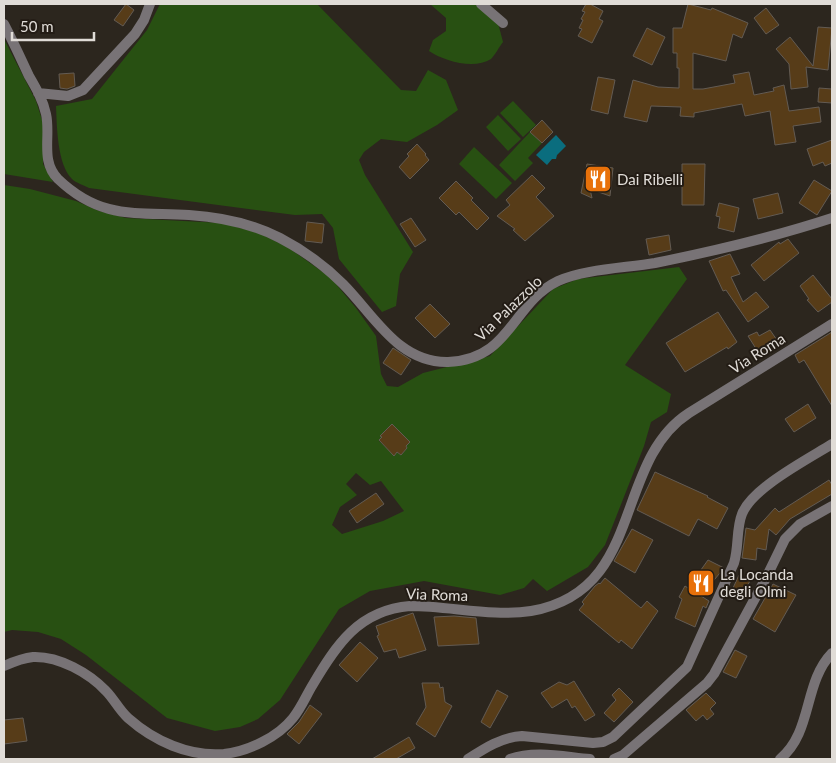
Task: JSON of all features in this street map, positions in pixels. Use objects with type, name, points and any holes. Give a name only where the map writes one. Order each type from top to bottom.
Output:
[{"type":"street","points":[[38,93],[68,96],[83,90],[135,34],[144,20],[150,4]]},
{"type":"street","points":[[481,4],[503,23]]},
{"type":"street","name":"Via Palazzolo","points":[[4,24],[38,93],[47,116],[47,149],[50,168],[55,176],[74,192],[100,207],[118,212],[209,217],[239,223],[274,235],[306,254],[335,276],[355,296],[385,334],[416,356],[442,362],[459,361],[484,353],[501,340],[540,294],[564,279],[706,253],[832,218]]},
{"type":"street","name":"Via Roma","points":[[4,666],[22,659],[37,657],[70,666],[89,676],[99,684],[125,716],[137,726],[162,741],[177,747],[195,752],[216,754],[236,752],[249,747],[272,736],[287,725],[341,642],[353,630],[369,619],[393,609],[410,606],[523,612],[556,604],[578,593],[593,579],[611,554],[647,466],[657,446],[670,428],[689,413],[832,324]]},
{"type":"street","points":[[468,759],[497,742],[512,737],[593,743],[603,742],[613,737],[684,671],[690,662],[734,563],[739,523],[745,508],[754,497],[774,481],[832,444]]},
{"type":"street","points":[[614,759],[624,755],[708,683],[766,578],[785,539],[800,524],[832,506]]},
{"type":"street","points":[[780,759],[793,747],[799,736],[819,672],[832,653]]},
{"type":"street","points":[[510,759],[534,755],[590,759]]},
{"type":"green space","points":[[160,4],[317,4],[401,90],[416,91],[428,70],[446,80],[458,110],[437,125],[407,142],[381,139],[364,152],[359,160],[365,175],[413,252],[400,274],[396,306],[382,312],[339,259],[333,228],[322,214],[295,215],[89,188],[72,179],[63,164],[61,155],[56,106],[92,99],[147,30]]},
{"type":"green space","points":[[430,4],[478,4],[498,23],[503,42],[491,59],[476,64],[459,63],[435,55],[429,51],[433,40],[446,31],[446,18]]},
{"type":"green space","points":[[4,39],[36,101],[44,126],[43,164],[53,182],[4,174]]},
{"type":"green space","points":[[513,101],[536,125],[523,137],[500,113]]},
{"type":"green space","points":[[498,115],[521,139],[508,151],[486,127]]},
{"type":"green space","points":[[530,132],[542,143],[528,158],[533,163],[515,181],[499,165]]},
{"type":"green space","points":[[474,147],[512,183],[496,199],[459,164]]},
{"type":"green space","points":[[4,185],[30,189],[76,201],[99,211],[126,218],[222,223],[259,233],[289,248],[331,278],[376,336],[381,374],[387,386],[398,387],[423,373],[490,356],[553,289],[578,279],[679,267],[687,279],[625,365],[671,394],[667,412],[651,422],[644,446],[605,545],[588,567],[547,591],[533,579],[524,588],[500,595],[424,581],[370,591],[339,609],[280,700],[258,719],[240,727],[215,731],[167,718],[86,655],[61,639],[38,632],[12,630],[4,632]],"holes":[[[392,424],[410,442],[401,455],[397,452],[394,455],[379,441]],[[356,473],[370,485],[381,481],[404,511],[383,521],[342,534],[332,525],[340,507],[357,495],[346,484]]]},
{"type":"water","points":[[556,135],[566,146],[557,155],[556,159],[552,159],[547,165],[536,155]]},
{"type":"building","points":[[126,4],[134,10],[123,26],[114,20]]},
{"type":"building","points":[[586,4],[590,4],[603,11],[599,19],[603,21],[592,43],[578,36],[582,29],[579,28],[583,20],[581,19],[585,12],[582,11]]},
{"type":"building","points":[[688,4],[711,10],[712,8],[748,23],[742,38],[733,34],[726,61],[693,53],[693,89],[735,83],[733,75],[749,72],[754,95],[774,91],[773,88],[784,85],[789,111],[819,107],[821,122],[793,126],[796,142],[775,145],[770,111],[745,116],[742,104],[694,113],[694,117],[680,116],[681,107],[651,106],[647,122],[624,117],[633,80],[658,87],[679,88],[677,53],[673,53],[673,28],[682,28]]},
{"type":"building","points":[[766,8],[779,25],[766,34],[754,18]]},
{"type":"building","points":[[818,27],[832,28],[828,70],[806,67],[808,87],[791,89],[789,64],[776,49],[790,37],[813,66]]},
{"type":"building","points":[[647,28],[665,37],[652,65],[633,56]]},
{"type":"building","points":[[74,73],[75,86],[67,89],[60,88],[59,74]]},
{"type":"building","points":[[598,77],[615,80],[608,114],[591,110]]},
{"type":"building","points":[[819,88],[832,89],[832,103],[818,102]]},
{"type":"building","points":[[542,120],[553,132],[542,143],[530,132]]},
{"type":"building","points":[[832,140],[832,163],[825,166],[823,162],[813,166],[807,149]]},
{"type":"building","points":[[417,144],[429,160],[410,179],[399,167],[409,156],[407,154]]},
{"type":"building","name":"Dai Ribelli","points":[[587,164],[613,168],[610,196],[590,189],[592,198],[581,193]]},
{"type":"building","points":[[682,164],[705,164],[704,205],[682,205]]},
{"type":"building","points":[[532,175],[545,188],[536,197],[554,216],[525,241],[513,230],[515,229],[497,216],[510,205],[506,200]]},
{"type":"building","points":[[814,180],[832,191],[817,215],[799,203]]},
{"type":"building","points":[[456,181],[489,218],[477,230],[459,212],[456,215],[439,198]]},
{"type":"building","points":[[778,193],[783,213],[758,219],[753,199]]},
{"type":"building","points":[[719,203],[739,208],[734,232],[718,228],[720,217],[716,216]]},
{"type":"building","points":[[411,218],[426,240],[415,247],[400,224]]},
{"type":"building","points":[[307,222],[324,224],[322,243],[305,241]]},
{"type":"building","points":[[669,235],[671,250],[649,255],[646,239]]},
{"type":"building","points":[[788,239],[799,253],[764,281],[751,265],[779,242],[780,244]]},
{"type":"building","points":[[730,254],[740,274],[731,277],[743,302],[756,292],[769,307],[748,322],[726,290],[723,291],[709,261]]},
{"type":"building","points":[[813,275],[832,299],[832,302],[818,312],[807,300],[809,299],[800,286]]},
{"type":"building","points":[[430,304],[450,324],[435,338],[415,318]]},
{"type":"building","points":[[718,312],[737,342],[728,349],[727,347],[685,372],[666,343]]},
{"type":"building","points":[[770,330],[779,343],[760,355],[748,336],[757,332],[759,336]]},
{"type":"building","points":[[832,332],[832,406],[804,360],[799,363],[795,355]]},
{"type":"building","points":[[393,348],[411,360],[401,375],[383,363]]},
{"type":"building","points":[[808,404],[816,418],[794,432],[785,419]]},
{"type":"building","points":[[392,424],[410,442],[401,455],[397,452],[394,456],[379,440],[382,437],[380,436]]},
{"type":"building","points":[[655,472],[708,496],[728,508],[717,529],[698,519],[689,536],[637,510]]},
{"type":"building","points":[[829,480],[832,485],[832,494],[790,519],[776,535],[769,529],[766,550],[757,548],[756,560],[742,558],[746,528],[755,530],[775,508],[779,512]]},
{"type":"building","points":[[376,493],[384,504],[357,523],[349,511]]},
{"type":"building","points":[[632,529],[653,540],[635,573],[614,561]]},
{"type":"building","points":[[708,560],[724,568],[701,596],[709,601],[706,608],[703,606],[695,627],[675,618],[682,599],[679,597],[685,586],[688,588]]},
{"type":"building","points":[[739,575],[750,581],[743,593],[733,588]]},
{"type":"building","points":[[605,578],[641,608],[647,601],[658,611],[632,649],[621,640],[619,643],[579,610],[584,604],[582,602],[595,586],[600,584]]},
{"type":"building","points":[[773,584],[796,595],[775,632],[753,619]]},
{"type":"building","points":[[413,613],[426,650],[399,658],[396,649],[384,652],[377,636],[379,635],[376,626]]},
{"type":"building","points":[[434,617],[476,618],[479,644],[438,646]]},
{"type":"building","points":[[360,642],[378,658],[357,682],[339,665]]},
{"type":"building","points":[[735,650],[747,656],[736,678],[723,672]]},
{"type":"building","points":[[574,681],[595,715],[585,721],[575,706],[572,708],[567,699],[552,708],[541,693],[559,682],[567,685]]},
{"type":"building","points":[[422,683],[439,683],[440,688],[443,687],[445,702],[452,706],[435,737],[416,724],[426,707]]},
{"type":"building","points":[[619,688],[633,702],[614,722],[604,713],[616,700],[612,695]]},
{"type":"building","points":[[497,690],[508,696],[490,728],[481,722]]},
{"type":"building","points":[[706,693],[716,703],[710,709],[714,714],[707,720],[703,715],[696,721],[686,710]]},
{"type":"building","points":[[310,705],[322,714],[299,744],[287,734],[299,722]]},
{"type":"building","points":[[23,718],[27,741],[4,744],[4,720]]},
{"type":"building","points":[[409,737],[415,748],[396,759],[372,759]]},
{"type":"place","name":"Dai Ribelli","points":[[598,179]]},
{"type":"place","name":"La Locanda degli Olmi","points":[[701,583]]}]
